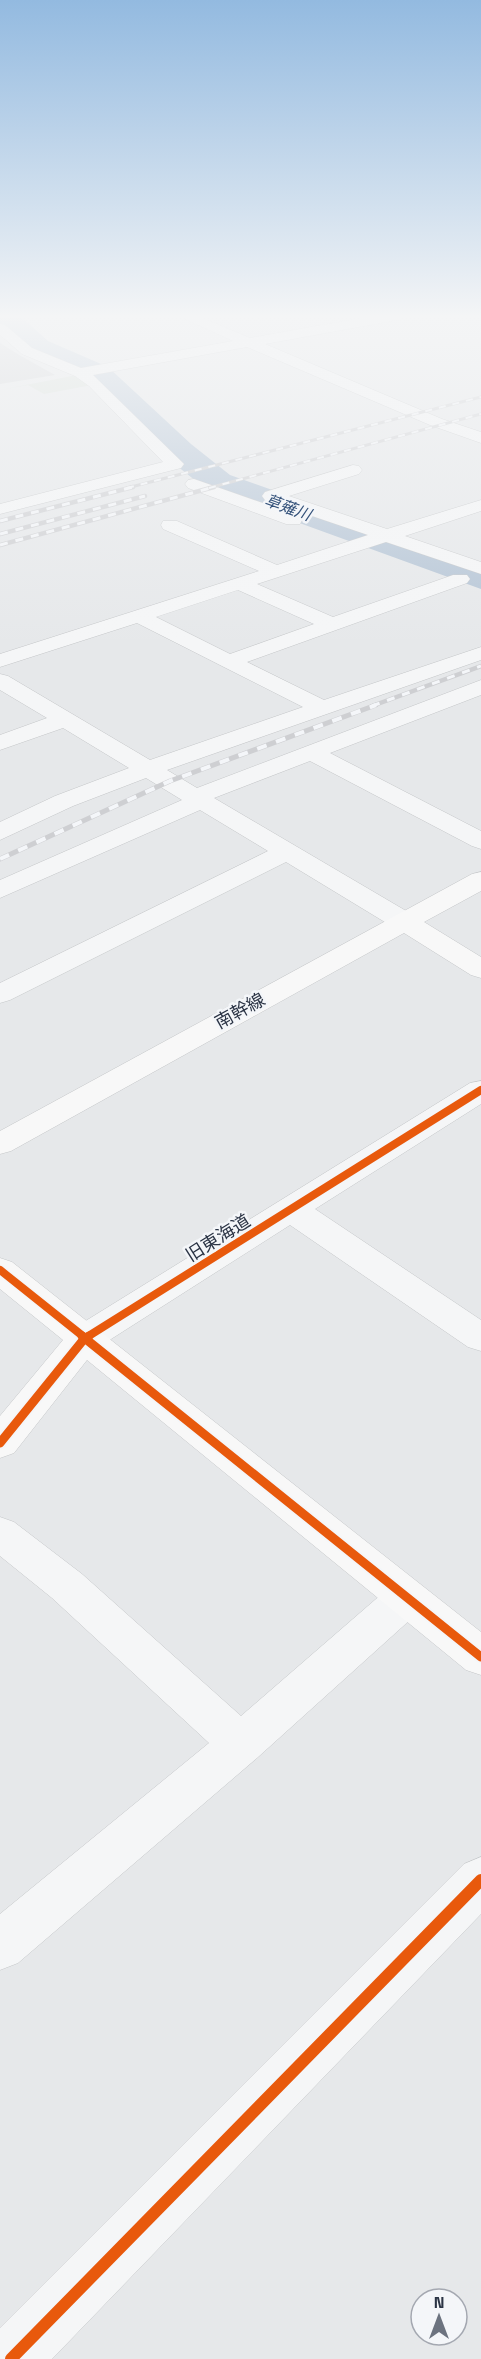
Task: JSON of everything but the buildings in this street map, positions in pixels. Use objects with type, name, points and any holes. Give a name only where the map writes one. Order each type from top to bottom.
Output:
[{"type":"street","points":[[0,509],[176,464],[138,426]]},
{"type":"street","points":[[447,426],[481,438]]},
{"type":"street","points":[[353,470],[272,496],[481,568]]},
{"type":"street","points":[[194,484],[481,587]]},
{"type":"street","points":[[214,513],[247,503]]},
{"type":"street","points":[[0,661],[278,572],[385,535],[477,509]]},
{"type":"street","points":[[192,519],[170,525],[278,572]]},
{"type":"street","points":[[229,661],[460,579]]},
{"type":"street","points":[[241,584],[332,624]]},
{"type":"street","points":[[140,617],[324,709]]},
{"type":"street","points":[[0,832],[64,801],[481,653]]},
{"type":"street","points":[[0,681],[151,769],[481,969]]},
{"type":"street","points":[[0,890],[198,799],[310,752],[481,687]]},
{"type":"street","points":[[0,742],[66,719]]},
{"type":"street","points":[[310,752],[481,841]]},
{"type":"street","points":[[0,994],[288,852]]},
{"type":"street","name":"南幹線","points":[[0,1144],[481,880]]},
{"type":"street","name":"旧東海道","points":[[0,1443],[84,1339],[481,1090]]},
{"type":"street","points":[[292,1210],[481,1338]]},
{"type":"street","points":[[0,1270],[481,1657]]},
{"type":"street","points":[[0,1533],[67,1586],[241,1744]]},
{"type":"street","points":[[0,1946],[241,1744],[406,1598]]},
{"type":"street","points":[[9,2349],[481,1880]]},
{"type":"waterway","name":"草薙川","points":[[153,426],[179,451],[218,482],[481,577]]},
{"type":"railway","points":[[127,488],[368,426]]},
{"type":"railway","points":[[209,488],[437,426]]},
{"type":"railway","points":[[0,521],[133,487]]},
{"type":"railway","points":[[0,545],[214,487]]},
{"type":"railway","points":[[0,534],[145,496]]},
{"type":"railway","points":[[372,706],[481,666]]},
{"type":"railway","points":[[0,859],[170,781],[376,705]]},
{"type":"cycle path","points":[[0,1443],[84,1339],[481,1090]]},
{"type":"cycle path","points":[[0,1270],[481,1657]]},
{"type":"cycle path","points":[[11,2359],[481,1880]]}]
